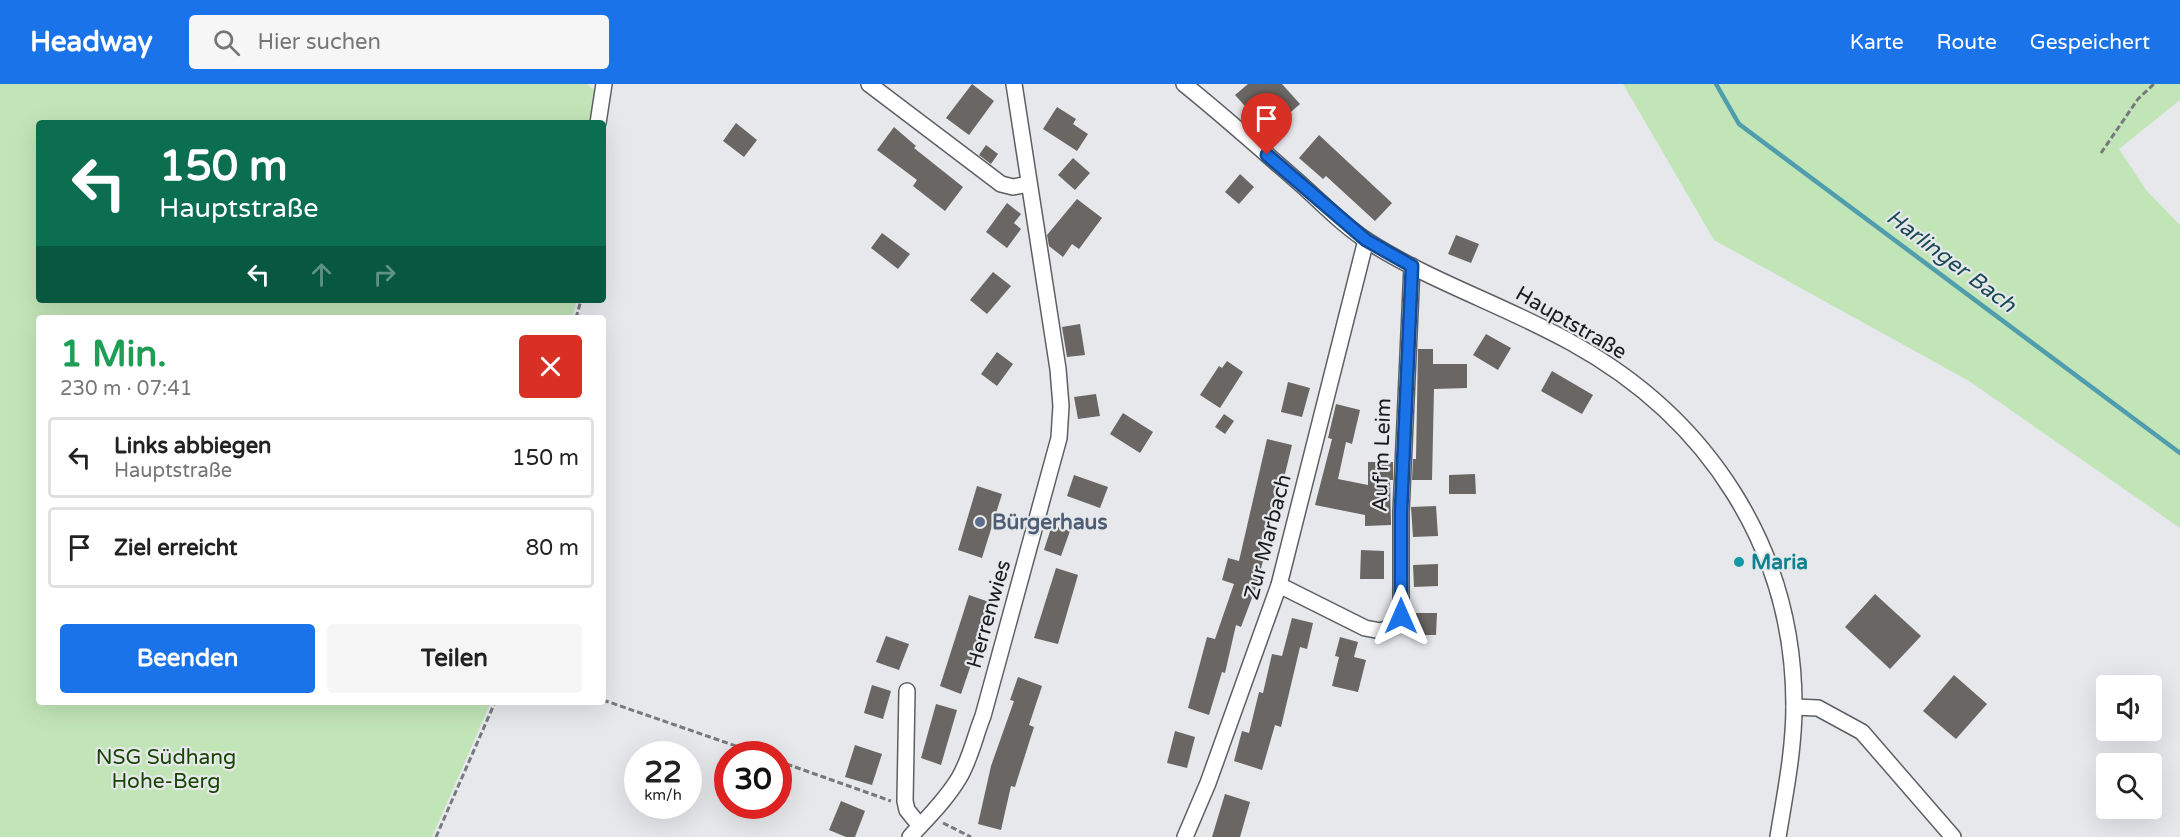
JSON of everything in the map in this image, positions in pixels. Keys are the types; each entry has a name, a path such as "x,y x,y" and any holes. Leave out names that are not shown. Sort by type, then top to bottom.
{"street":[{"path":"598,120 604,84"},
{"path":"868,84 1001,184 1013,187 1029,184"},
{"name":"Herrenwies","path":"920,826 960,776 983,716 1059,438 1061,406 1058,369 1014,84"},
{"name":"Hauptstraße","path":"1184,84 1366,240 1412,266 1498,306 1593,355 1638,387 1689,432 1730,486 1766,552 1776,580 1787,630 1794,707 1790,763 1778,837"},
{"name":"Zur Marbach","path":"1185,837 1208,783 1279,585 1366,240"},
{"name":"Auf'm Leim","path":"1279,585 1365,628 1381,631 1397,624 1401,616 1401,512 1412,266"},
{"path":"907,691 905,801 907,810 920,826"},
{"path":"1794,707 1818,708 1862,732 1953,837"}],"path":[{"path":"2101,153 2138,99 2154,84"},
{"path":"606,701 721,741"},
{"path":"436,837 494,705"},
{"path":"792,766 892,801 905,801"},
{"path":"920,826 971,837"}],"green space":[{"name":"NSG Südhang Hohe-Berg","path":"0,84 587,84 597,92 594,120 36,120 36,303 576,303 573,315 36,315 36,705 490,705 432,837 0,837"},
{"path":"1623,84 2180,84 2180,100 2119,149 2147,191 2180,225 2180,528 1969,381 1714,240"}],"building":[{"path":"972,84 994,101 969,135 946,118"},
{"path":"1248,84 1282,84 1300,104 1268,132 1235,95"},
{"path":"1057,107 1076,119 1073,124 1088,134 1077,151 1043,129"},
{"path":"736,123 757,140 744,157 723,141"},
{"path":"894,127 916,146 914,148 963,187 945,211 913,186 917,180 877,150"},
{"path":"1319,135 1392,203 1375,221 1326,176 1323,179 1299,158"},
{"path":"986,145 998,154 991,164 979,155"},
{"path":"1073,158 1090,173 1075,190 1058,175"},
{"path":"1240,174 1254,187 1239,204 1225,192"},
{"path":"1077,199 1102,218 1079,249 1072,244 1063,257 1049,246 1047,235"},
{"path":"1007,203 1021,214 1014,223 1021,229 1007,248 986,232"},
{"path":"882,233 910,254 898,269 871,248"},
{"path":"1456,235 1479,244 1471,263 1448,254"},
{"path":"993,272 1011,286 987,314 970,300"},
{"path":"1080,324 1085,355 1067,357 1062,327"},
{"path":"1486,334 1511,348 1498,370 1473,355"},
{"path":"1418,349 1433,349 1433,364 1467,364 1467,388 1434,389 1432,480 1412,480 1413,459 1416,459"},
{"path":"997,352 1013,364 997,386 981,374"},
{"path":"1227,361 1243,372 1220,408 1200,395 1219,366 1222,368"},
{"path":"1552,371 1593,395 1582,414 1541,391"},
{"path":"1288,382 1310,388 1302,417 1281,412"},
{"path":"1096,394 1100,416 1078,419 1074,397"},
{"path":"1336,404 1360,410 1352,444 1346,442 1338,479 1368,485 1368,462 1393,462 1393,480 1390,480 1391,525 1365,526 1365,515 1315,505 1332,439 1328,438"},
{"path":"1123,413 1153,432 1140,453 1110,434"},
{"path":"1224,414 1234,421 1225,434 1215,427"},
{"path":"1267,439 1292,445 1284,478 1280,477 1259,553 1265,554 1255,590 1241,627 1236,625 1225,673 1222,672 1209,715 1188,708 1207,637 1215,639 1234,584 1222,580 1228,558 1239,561"},
{"path":"1475,474 1476,494 1449,494 1449,475"},
{"path":"1074,475 1108,487 1100,508 1067,496"},
{"name":"Bürgerhaus","path":"977,486 1002,494 982,558 958,550"},
{"path":"1436,506 1438,536 1413,537 1411,507"},
{"path":"1052,525 1070,531 1061,556 1044,550"},
{"path":"1361,550 1384,551 1384,579 1360,579"},
{"path":"1438,564 1438,586 1414,587 1413,565"},
{"path":"1056,568 1078,575 1058,644 1034,638"},
{"path":"1875,594 1921,636 1890,669 1845,627"},
{"path":"969,595 992,603 961,694 940,686"},
{"path":"1416,613 1437,613 1436,635 1416,635"},
{"path":"1292,618 1313,623 1307,649 1300,647 1281,727 1275,725 1262,770 1234,761 1242,731 1249,733 1259,692 1263,693 1272,654 1282,656"},
{"path":"886,636 909,644 899,670 876,662"},
{"path":"1340,637 1358,642 1354,657 1366,660 1358,692 1332,686 1339,657 1335,656"},
{"path":"1954,675 1987,704 1956,739 1923,711"},
{"path":"1018,677 1042,686 1029,725 1034,727 1015,787 1011,786 1001,830 978,824 991,766 1014,701 1010,700"},
{"path":"872,685 891,691 883,719 864,713"},
{"path":"936,704 957,710 941,765 921,758"},
{"path":"1175,731 1195,737 1187,768 1167,763"},
{"path":"855,745 882,754 872,785 845,777"},
{"path":"1225,794 1250,802 1240,837 1212,837"},
{"path":"841,801 865,811 855,837 846,837 829,830"}],"waterway":[{"name":"Harlinger Bach","path":"1716,84 1739,124 2180,453"}],"place":[{"name":"Bürgerhaus","path":"980,522"},
{"name":"Maria","path":"1739,562"}],"route":[{"path":"1267,155 1366,240 1412,266 1401,512 1401,616"}]}
